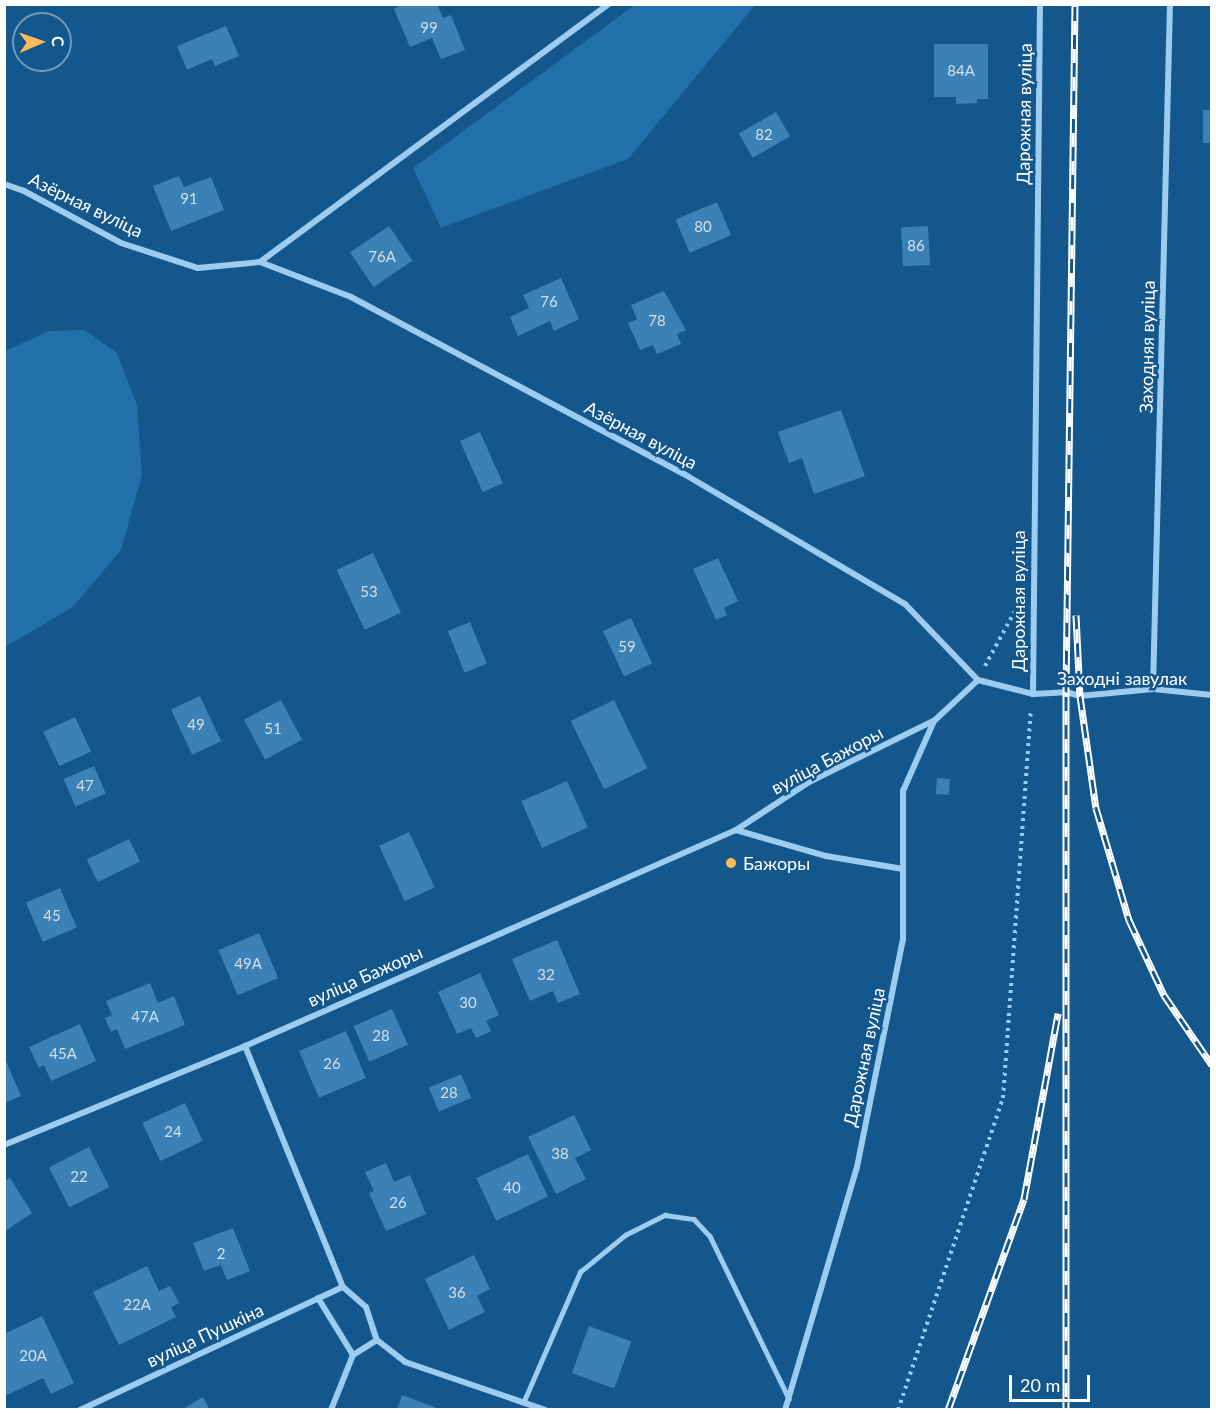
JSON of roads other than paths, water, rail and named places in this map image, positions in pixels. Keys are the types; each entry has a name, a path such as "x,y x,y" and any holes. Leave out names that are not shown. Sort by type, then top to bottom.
{"street":[{"path":"260,262 609,4"},
{"name":"Дарожная вуліца","path":"785,1410 857,1167 903,939 903,791 934,721 978,680 1033,694 1040,4"},
{"name":"Заходняя вуліца","path":"1153,689 1170,4"},
{"name":"Азёрная вуліца","path":"4,184 24,190 121,243 198,268 260,262 351,297 694,480 905,604 978,680"},
{"name":"Заходні завулак","path":"1033,694 1066,692 1080,696 1153,689 1212,695"},
{"name":"вуліца Бажоры","path":"4,1145 245,1046 736,830 809,782 934,721"},
{"path":"736,830 826,856 903,869"},
{"path":"245,1046 343,1287 366,1307 377,1340 405,1362 545,1410"},
{"name":"вуліца Пушкіна","path":"80,1410 343,1287"},
{"path":"318,1299 353,1355"},
{"path":"331,1410 353,1355 377,1340"}],"lane":[{"path":"524,1401 580,1272 625,1234 665,1215 694,1219 710,1236 789,1399"}],"railway":[{"path":"1066,1410 1066,692 1075,4"},
{"path":"1076,615 1080,696 1096,808 1129,920 1164,995 1212,1065"},
{"path":"948,1410 1024,1199 1058,1013"}],"place":[{"name":"Бажоры","path":"731,863"}]}
